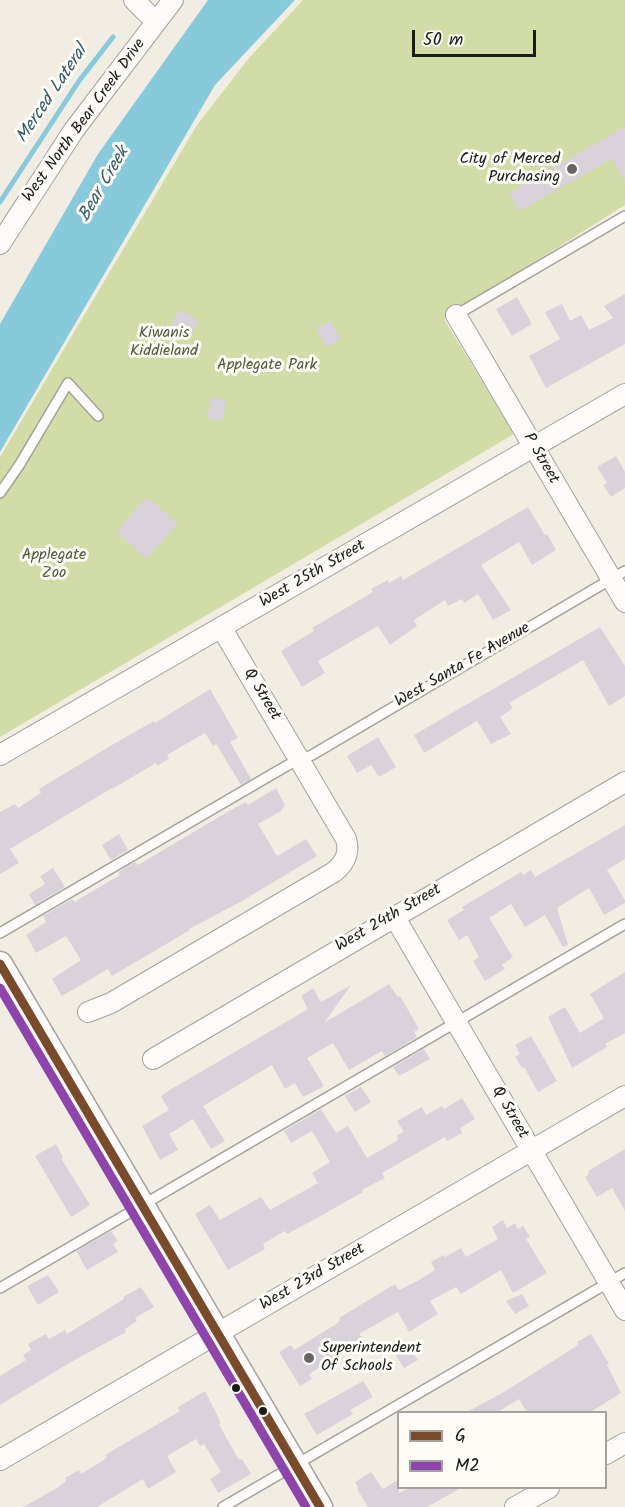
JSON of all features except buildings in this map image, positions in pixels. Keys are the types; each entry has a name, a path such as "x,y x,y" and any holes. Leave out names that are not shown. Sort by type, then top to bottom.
{"street":[{"path":"134,0 156,22"},
{"name":"West North Bear Creek Drive","path":"0,244 74,130 173,0"},
{"name":"P Street","path":"456,315 534,447 618,575 625,602"},
{"name":"West 25th Street","path":"0,755 625,394"},
{"name":"Q Street","path":"88,1012 111,1003 334,872 346,857 348,849 346,839 221,627"},
{"name":"West 24th Street","path":"153,1059 625,782"},
{"name":"Q Street","path":"394,916 531,1150 617,1278 625,1310"},
{"path":"0,964 320,1507"},
{"name":"West 23rd Street","path":"0,1460 625,1095"},
{"path":"607,1453 625,1443"},
{"path":"516,1507 547,1489"}],"lane":[{"path":"456,315 625,216"},
{"path":"0,493 68,383 98,416"},
{"name":"West Santa Fe Avenue","path":"0,933 618,575"},
{"path":"0,1288 625,924"},
{"path":"223,1507 617,1278"}],"green space":[{"name":"Applegate Park","path":"303,0 625,0 625,205 444,319 514,434 0,737 0,457 197,125 249,58"}],"water":[{"name":"Bear Creek","path":"208,0 295,0 215,85 0,452 0,324 98,154"}],"waterway":[{"name":"Merced Lateral","path":"0,202 79,81 113,37"}],"transit line":[{"name":"G","path":"0,964 320,1507"},
{"name":"M2","path":"0,988 306,1507"}],"place":[{"name":"City of Merced Purchasing","path":"572,169"},
{"name":"Superintendent Of Schools","path":"309,1358"}],"park label":[{"name":"Kiwanis Kiddieland","path":"164,343"},
{"name":"Applegate Zoo","path":"54,565"}]}
